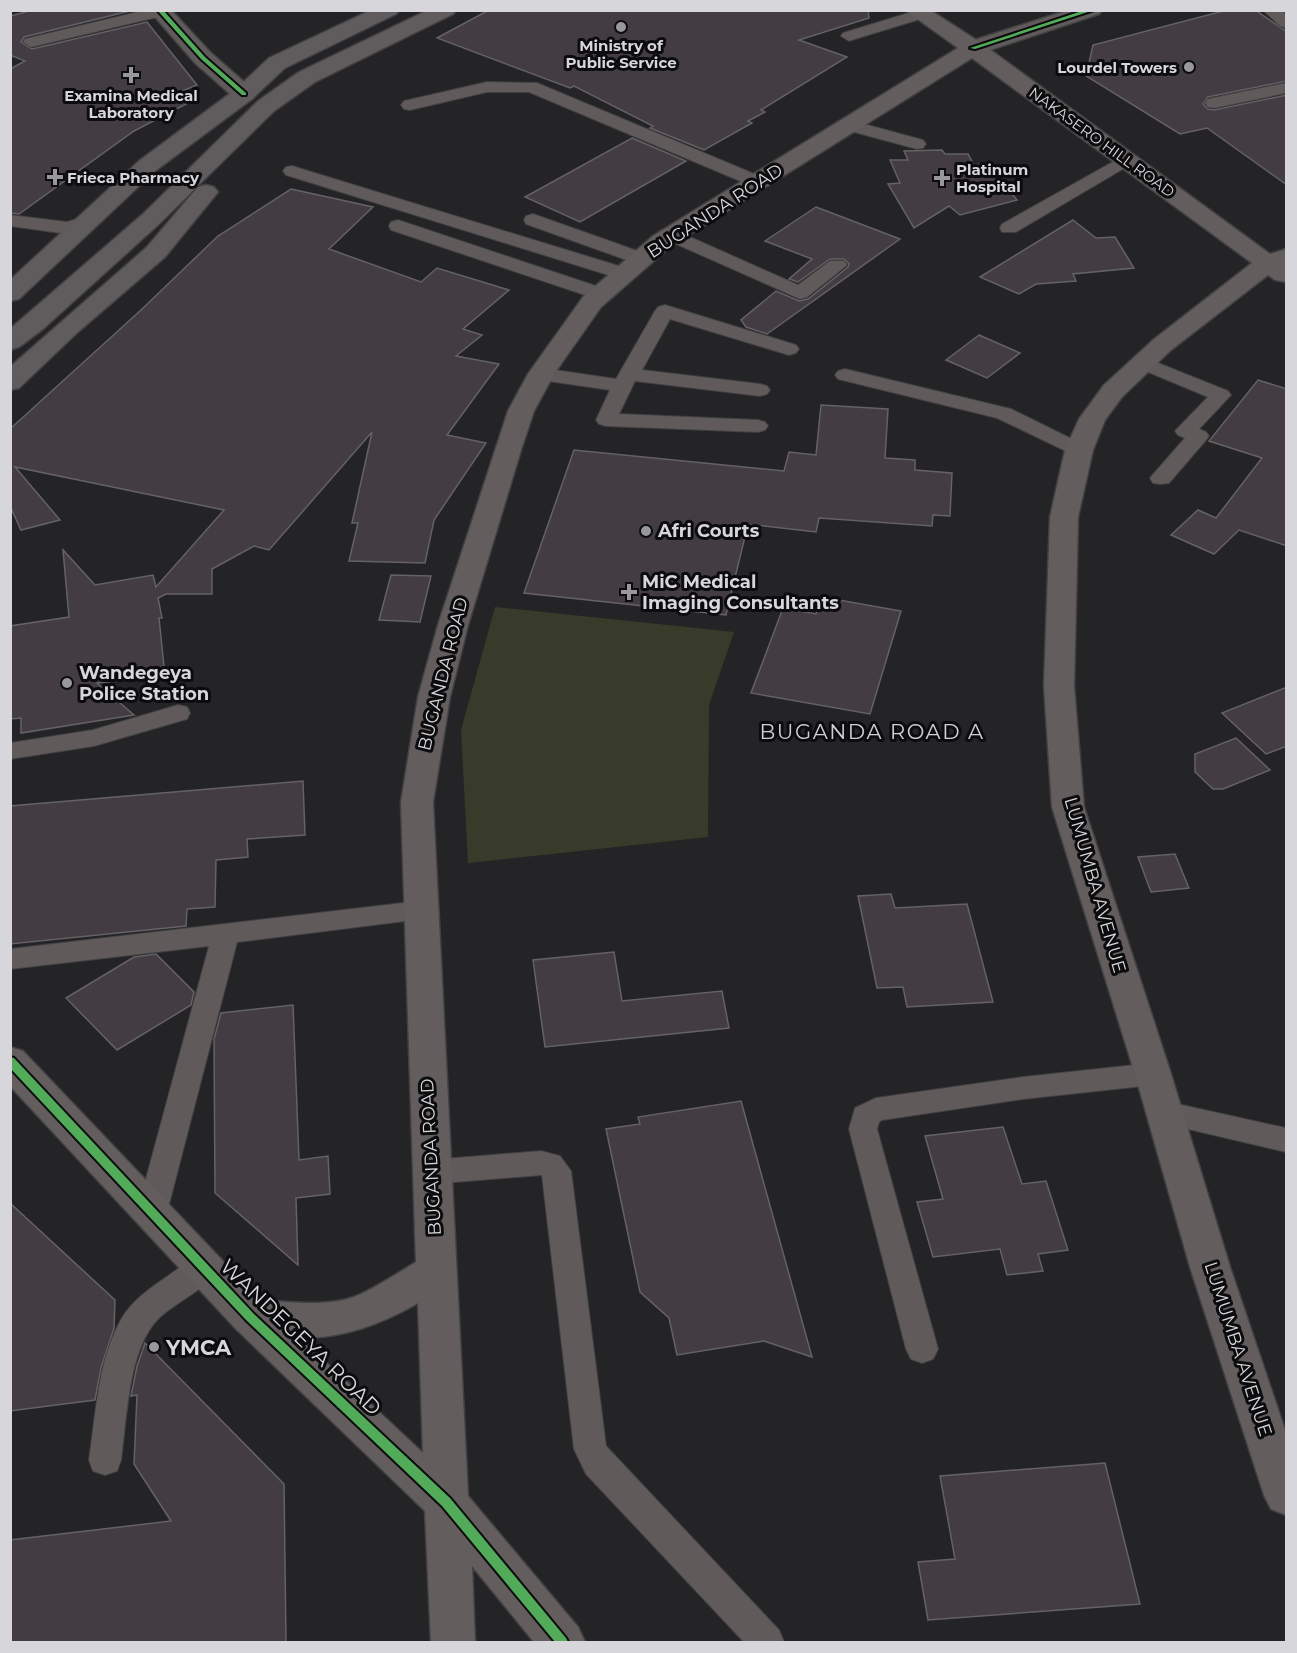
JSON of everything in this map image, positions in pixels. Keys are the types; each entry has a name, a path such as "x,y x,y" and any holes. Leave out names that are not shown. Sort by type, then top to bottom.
{"main road":[{"path":"10,294 147,166 244,94 277,63 389,10"},
{"path":"10,342 34,324 151,219 266,106 307,77 446,10"},
{"name":"NAKASERO HILL ROAD","path":"918,12 973,48 1126,159 1280,265"},
{"name":"BUGANDA ROAD","path":"453,1642 431,1172 417,802 434,697 453,625 507,450 521,411 541,374 592,302 623,275 672,235 973,48"},
{"path":"10,382 70,326 156,252 208,189 249,125"},
{"name":"LUMUMBA AVENUE","path":"1280,265 1162,345 1113,391 1092,419 1079,450 1064,517 1059,686 1068,807 1153,1074 1210,1267 1287,1495"},
{"name":"WANDEGEYA ROAD","path":"10,1061 250,1317 446,1502 562,1642"},
{"path":"250,1317 313,1320 344,1317 382,1303 436,1270"}],"street":[{"path":"973,48 1092,10"},
{"path":"159,11 203,58 244,94"}],"lane":[{"path":"1270,10 1287,23"},
{"path":"31,42 159,11"},
{"path":"849,36 918,12"},
{"path":"410,105 487,87 531,87 758,182"},
{"path":"1214,104 1287,88"},
{"path":"849,125 916,144"},
{"path":"1009,228 1126,159"},
{"path":"292,171 623,275"},
{"path":"10,220 68,228 89,220"},
{"path":"533,220 623,275"},
{"path":"398,226 623,275"},
{"path":"672,235 800,293 837,265"},
{"path":"758,426 606,420 625,380 665,311 789,349"},
{"path":"1143,363 1221,395 1185,430 1199,436 1161,478"},
{"path":"541,374 760,390"},
{"path":"845,375 1004,413 1079,450"},
{"path":"10,752 94,738 178,713"},
{"path":"10,959 420,911"},
{"path":"152,1212 226,933"},
{"path":"922,1349 863,1129 865,1116 876,1109 1023,1088 1153,1074"},
{"path":"1164,1113 1287,1140"},
{"path":"431,1172 541,1163 550,1164 556,1171 590,1449 598,1463 767,1642"},
{"path":"105,1460 124,1349 132,1328 146,1312 204,1267"}],"green space":[{"path":"495,607 734,632 709,705 708,837 468,863 461,730"}],"building":[{"path":"33,10 134,10 24,37 21,42 32,49 147,22 197,85 175,94 194,100 134,131 19,214 10,213 10,69 25,61 10,55 10,16"},
{"path":"489,10 868,10 869,18 799,40 847,57 761,110 765,112 748,121 752,123 704,150 650,128 653,126 574,86 570,88 437,38"},
{"path":"1227,10 1255,10 1287,32 1287,81 1208,97 1203,104 1208,109 1214,110 1287,95 1287,185 1207,128 1180,134 1086,76 1093,45"},
{"path":"632,138 686,161 580,222 525,197"},
{"path":"942,150 945,154 968,154 974,165 987,163 1017,200 960,215 949,206 914,228 888,184 900,183 890,160 908,160 904,151"},
{"path":"291,189 373,207 329,249 421,282 437,268 509,290 463,329 482,335 456,356 499,364 447,435 486,443 434,520 425,563 349,561 358,523 352,523 372,432 269,550 254,546 212,569 212,594 166,594 158,598 162,618 159,618 165,676 97,683 134,715 21,733 21,718 10,719 10,626 69,617 63,550 95,585 153,575 156,587 224,510 15,467 60,520 21,530 10,506 10,429 141,310 218,236"},
{"path":"816,207 900,239 767,334 746,327 741,320 776,291 799,301 808,299 848,267 849,264 844,259 830,259 798,282 789,279 812,259 765,241"},
{"path":"1073,220 1096,238 1115,237 1134,268 1073,274 1076,281 1036,284 1019,294 980,277"},
{"path":"979,335 1020,353 987,378 946,360"},
{"path":"1258,380 1287,389 1287,546 1239,530 1214,554 1171,535 1198,510 1216,518 1262,458 1209,441"},
{"name":"Afri Courts","path":"821,405 888,409 885,458 915,460 915,470 952,473 950,516 933,515 932,526 819,518 816,532 748,524 726,615 524,593 574,450 784,471 789,452 816,455"},
{"path":"391,575 431,576 420,622 379,620"},
{"path":"822,597 901,611 870,714 751,693 783,608 816,614"},
{"path":"1287,687 1287,746 1266,754 1222,713"},
{"path":"1236,738 1270,770 1223,789 1213,789 1195,772 1195,754"},
{"path":"303,781 305,835 247,839 248,857 216,860 215,907 187,909 186,926 10,944 10,806"},
{"path":"1175,854 1189,888 1151,892 1138,857"},
{"path":"891,894 895,908 967,904 993,1002 907,1007 903,987 877,988 858,896"},
{"path":"614,952 622,1001 722,991 729,1028 545,1047 533,960"},
{"path":"156,954 194,992 191,1005 117,1050 66,998 134,957"},
{"path":"293,1005 299,1160 328,1156 330,1194 296,1198 298,1265 215,1193 214,1039 221,1013"},
{"path":"741,1101 812,1357 764,1341 677,1355 669,1318 640,1292 606,1129 640,1124 638,1117"},
{"path":"1003,1127 1022,1184 1046,1181 1068,1250 1038,1254 1043,1271 1007,1275 1000,1249 933,1257 917,1202 943,1199 925,1136"},
{"path":"10,1203 115,1300 114,1328 101,1368 95,1400 10,1411"},
{"path":"145,1343 284,1484 286,1642 10,1642 10,1540 171,1521 134,1464 137,1395 131,1396 137,1366"},
{"path":"1105,1463 1140,1604 928,1620 918,1562 955,1559 940,1476"}],"cycle path":[{"path":"159,10 203,58 244,94"},
{"path":"973,48 1092,10"},
{"path":"10,1061 250,1317 446,1502 562,1642"}],"place":[{"name":"Ministry of Public Service","path":"621,27"},
{"name":"Lourdel Towers","path":"1189,67"},
{"name":"Examina Medical Laboratory","path":"131,75"},
{"name":"Frieca Pharmacy","path":"55,177"},
{"name":"Platinum Hospital","path":"942,178"},
{"name":"Afri Courts","path":"646,531"},
{"name":"MiC Medical Imaging Consultants","path":"629,592"},
{"name":"Wandegeya Police Station","path":"67,683"},
{"name":"YMCA","path":"154,1347"}],"district":[{"name":"BUGANDA ROAD A","path":"872,731"}]}
